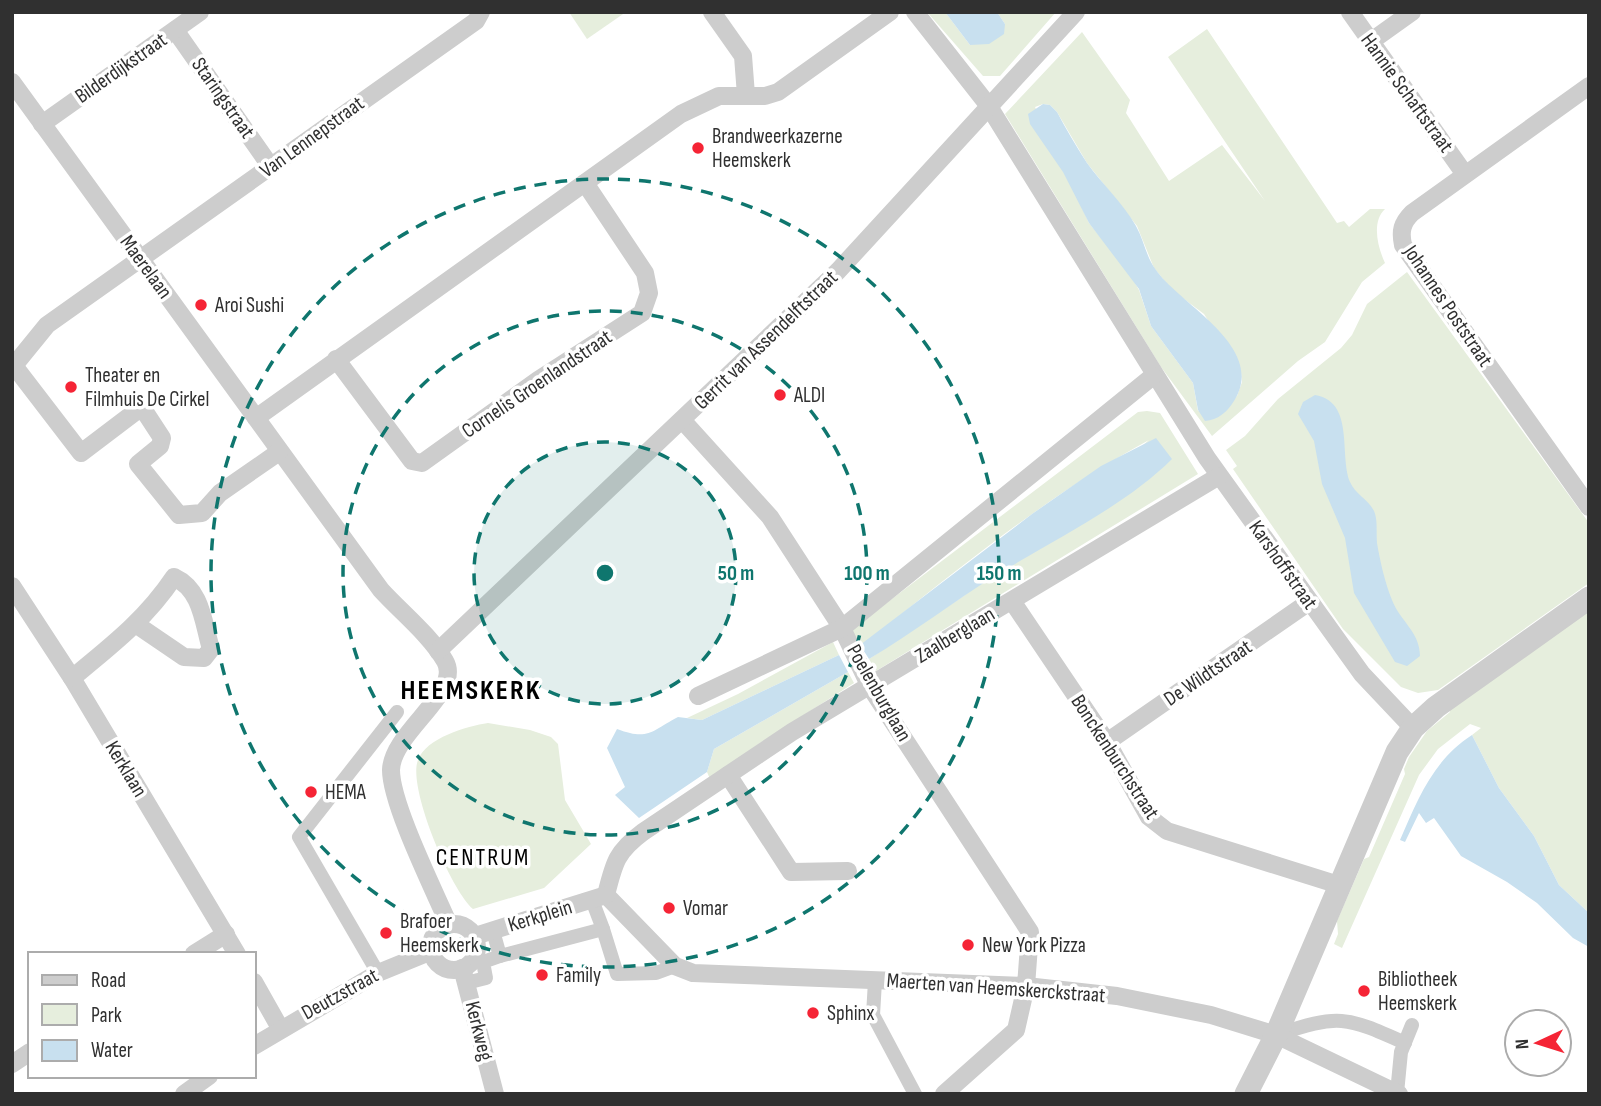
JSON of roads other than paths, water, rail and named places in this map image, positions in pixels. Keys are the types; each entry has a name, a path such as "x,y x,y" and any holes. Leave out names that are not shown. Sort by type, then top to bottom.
{"street":[{"name":"Bilderdijkstraat","path":"42,124 200,12"},
{"name":"Van Lennepstraat","path":"13,367 47,325 476,21 481,12"},
{"path":"712,12 743,56 746,95"},
{"path":"256,418 703,102 719,96 765,96 778,92 890,12"},
{"name":"Karshoffstraat","path":"915,12 988,105 1153,376 1219,476 1362,674 1413,728"},
{"name":"Gerrit van Assendelftstraat","path":"438,650 683,421 838,271 1076,12"},
{"name":"Hannie Schaftstraat","path":"1350,12 1464,173"},
{"path":"1370,42 1412,12"},
{"name":"Staringstraat","path":"175,30 271,167"},
{"name":"Maerelaan","path":"12,82 381,590 438,650"},
{"name":"Johannes Poststraat","path":"1589,86 1464,173 1403,222 1403,244 1589,507"},
{"name":"Cornelis Groenlandstraat","path":"336,359 412,461 422,463 538,380 642,313 649,293 645,273 585,183"},
{"path":"13,367 81,453 129,414 139,409 145,412 162,438 160,446 138,464 179,515 202,513 220,493 279,452"},
{"path":"698,695 842,628 1153,376"},
{"name":"Poelenburglaan","path":"683,421 770,517 842,628 869,685 1030,932 1026,986 1016,1030 944,1094"},
{"name":"Zaalberglaan","path":"599,897 624,846 728,775 869,685 1219,476"},
{"path":"72,678 137,625 174,577 187,583 196,594 211,649 204,658 184,657 137,625"},
{"name":"Kerklaan","path":"12,586 72,678 236,952"},
{"path":"1246,1094 1276,1035 1397,752 1413,728 1436,707 1589,598"},
{"name":"Bonckenburchstraat","path":"1012,601 1107,742 1149,817 1167,831 1339,885"},
{"name":"De Wildtstraat","path":"1107,742 1309,602"},
{"path":"438,650 449,670 448,680 443,691 397,745 391,772 411,835 449,925"},
{"path":"378,973 299,837 397,712"},
{"path":"728,775 791,872 848,871"},
{"path":"599,897 675,966 656,973 617,974 603,929 599,897"},
{"name":"Kerkplein","path":"475,936 599,897"},
{"path":"464,976 476,954 475,936 464,927 449,925 435,935 432,951 441,966 464,976 486,978 483,962 603,929"},
{"path":"493,931 500,956"},
{"path":"197,952 226,934"},
{"name":"Deutzstraat","path":"256,1045 280,1028 378,973 432,951"},
{"name":"Maerten van Heemskerckstraat","path":"675,966 693,973 1026,986 1144,1001 1211,1014 1276,1035 1398,1093"},
{"name":"Kerkweg","path":"464,976 495,1094"},
{"path":"875,981 873,1015 915,1094"},
{"path":"256,986 280,1028"},
{"path":"1276,1035 1319,1021 1340,1020 1358,1022 1405,1043"},
{"path":"1398,1093 1398,1072 1412,1025"},
{"path":"12,1065 28,1053"},
{"path":"184,1094 206,1078"}],"water":[{"path":"945,12 997,12 1005,24 1004,34 989,44 970,45"},
{"path":"1043,104 1050,105 1057,112 1087,163 1131,218 1156,270 1217,328 1231,345 1240,363 1241,381 1234,401 1218,417 1205,421 1198,410 1193,383 1151,326 1139,289 1089,223 1063,172 1030,124 1028,114"},
{"path":"1315,395 1328,400 1341,418 1350,482 1375,515 1377,543 1387,586 1419,648 1420,656 1407,666 1395,662 1354,593 1345,538 1322,484 1314,441 1298,414 1303,402"},
{"path":"1156,438 1172,459 1154,476 1111,507 982,584 869,659 860,645 1032,514 1101,466"},
{"path":"839,655 848,672 714,749 707,772 639,818 615,795 625,787 607,748 617,729 643,734 678,717 702,720"},
{"path":"1472,735 1499,788 1534,836 1559,885 1589,913 1589,947 1573,938 1537,903 1461,856 1434,818 1426,823 1419,813 1405,842 1400,840 1420,795 1437,768 1458,745"}],"place":[{"name":"Brandweerkazerne Heemskerk","path":"698,148"},
{"name":"Aroi Sushi","path":"201,305"},
{"name":"Theater en Filmhuis De Cirkel","path":"71,387"},
{"name":"ALDI","path":"780,395"},
{"name":"HEMA","path":"311,792"},
{"name":"Vomar","path":"669,908"},
{"name":"Brafoer Heemskerk","path":"386,933"},
{"name":"New York Pizza","path":"968,945"},
{"name":"Family","path":"542,975"},
{"name":"Bibliotheek Heemskerk","path":"1364,991"},
{"name":"Sphinx","path":"813,1013"}],"district":[{"name":"HEEMSKERK","path":"471,690"},
{"name":"CENTRUM","path":"483,857"}]}
